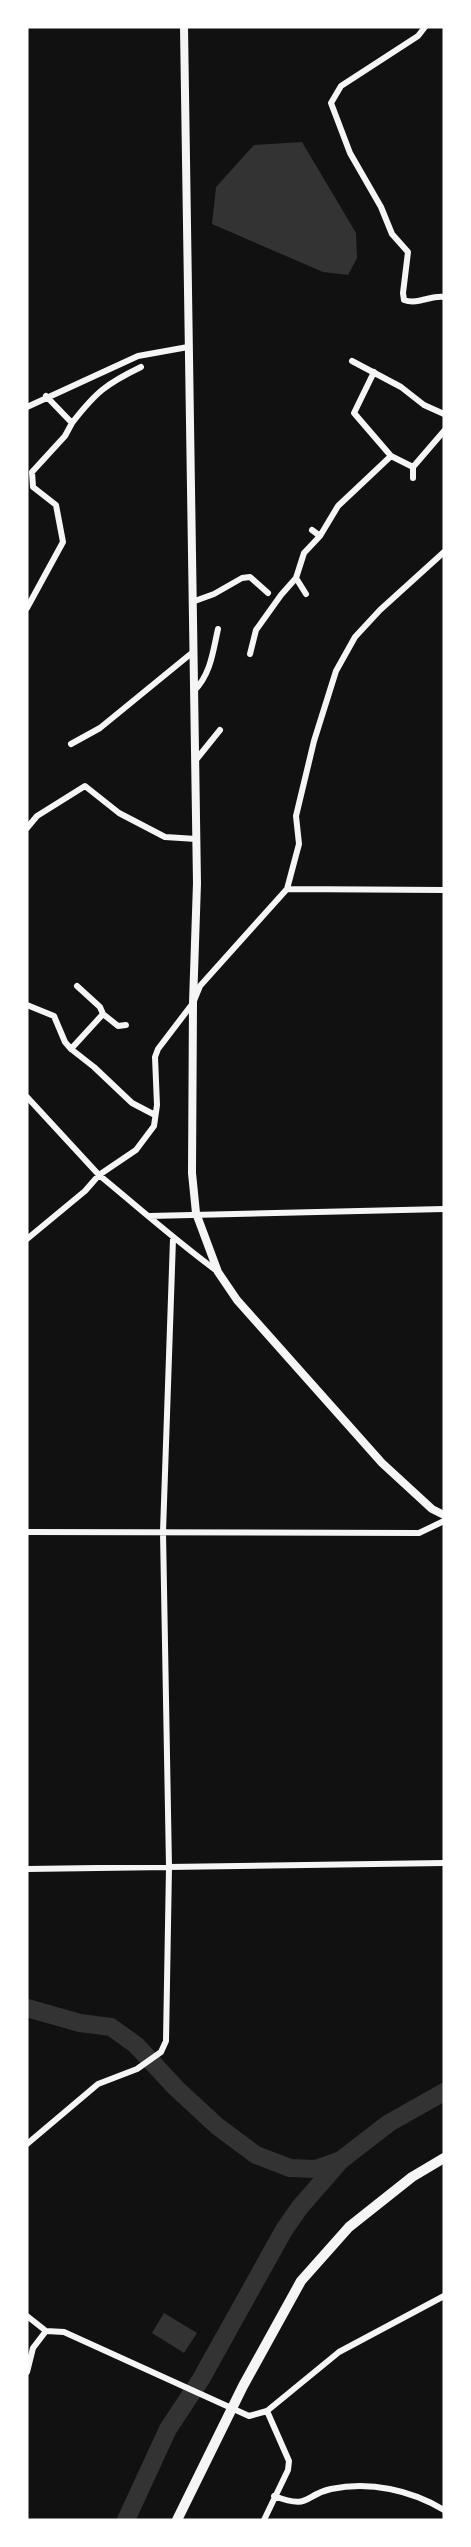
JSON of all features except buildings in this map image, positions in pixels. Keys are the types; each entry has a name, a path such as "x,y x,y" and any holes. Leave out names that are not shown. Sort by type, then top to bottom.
{"main road":[{"path":"177,2520 229,2405 301,2281 349,2227 412,2177 444,2158"}],"street":[{"path":"184,27 197,883 193,1003 192,1173 196,1213 218,1272 237,1300 375,1456 432,1509 444,1515"},
{"path":"425,27 418,36 341,86 331,103 350,153 381,207 392,234 408,252 403,293 405,300 411,302 434,296 444,297"},
{"path":"27,406 138,356 188,347"},
{"path":"352,361 401,387 424,405 444,414"},
{"path":"27,608 63,542 56,505 33,487 32,472 65,436 92,396 113,381 141,367"},
{"path":"374,372 354,414 391,456 413,467"},
{"path":"46,396 72,423"},
{"path":"413,478 413,467 444,431"},
{"path":"250,654 256,630 280,595 296,578 304,553 320,536 338,507 391,456"},
{"path":"312,530 320,536"},
{"path":"27,1239 85,1191 99,1175 136,1150 154,1126 155,1057 158,1049 193,1003 200,986 287,889 299,844 296,816 314,741 336,671 355,637 380,610 444,552"},
{"path":"192,602 214,594 242,578 250,577 268,593"},
{"path":"296,578 306,594"},
{"path":"194,691 208,672 218,628"},
{"path":"71,744 100,728 193,652"},
{"path":"195,761 220,730"},
{"path":"27,828 37,816 85,786 119,813 165,837 196,838"},
{"path":"287,889 444,890"},
{"path":"77,986 100,1007 103,1014 118,1026 126,1024"},
{"path":"27,1005 54,1016 65,1042 71,1049 132,1103 155,1115"},
{"path":"71,1049 103,1014"},
{"path":"27,1097 99,1175 173,1239 218,1272"},
{"path":"149,1216 196,1213 444,1209"},
{"path":"27,2144 98,2084 137,2069 161,2052 166,2041 169,1867 163,1532 173,1239"},
{"path":"27,1532 419,1533 444,1521"},
{"path":"27,1869 444,1863"},
{"path":"27,2316 46,2331 64,2332 179,2382 249,2416 267,2411 339,2352 444,2296"},
{"path":"27,2372 33,2348 46,2331"},
{"path":"264,2520 288,2470 289,2461 267,2411"},
{"path":"274,2496 288,2501 304,2502 329,2489 359,2486 409,2492 444,2510"}],"shaded area":[{"path":"302,142 356,233 357,258 348,275 323,272 212,224 216,187 254,145"},
{"path":"164,2313 197,2333 184,2353 152,2333"}],"waterway":[{"path":"27,2008 80,2023 111,2027 136,2045 176,2088 217,2126 256,2155 290,2168 316,2169 341,2160"},
{"path":"126,2520 168,2429 201,2379 284,2230 300,2207 341,2160 389,2123 444,2092"}]}
